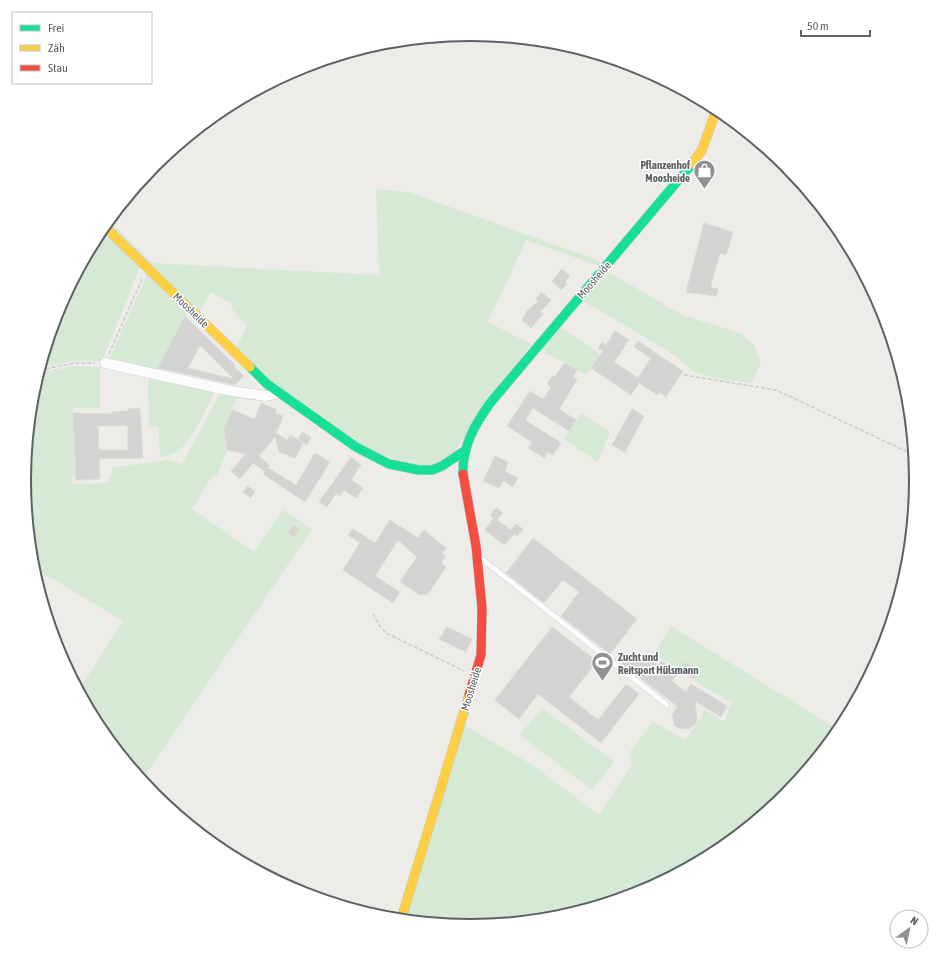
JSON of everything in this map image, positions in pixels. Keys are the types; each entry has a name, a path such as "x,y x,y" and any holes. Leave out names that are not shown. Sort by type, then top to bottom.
{"street":[{"name":"Moosheide","path":"403,915 481,655 483,623 478,556 463,472 466,450 482,417 503,387 685,174 702,150 715,115"},
{"name":"Moosheide","path":"109,231 258,376 279,393 356,447 389,464 412,470 432,470 447,464 466,450"},
{"path":"105,363 231,391 266,396 279,393"}],"lane":[{"path":"478,556 667,705"}],"path":[{"path":"46,369 74,363 105,363 147,268"},
{"path":"684,375 776,390 909,453"},
{"path":"373,614 381,628 388,634 475,676"}],"green space":[{"path":"376,189 408,192 603,262 599,266 526,240 488,322 531,344 454,452 442,461 425,466 406,464 361,445 267,378 236,349 247,325 231,308 232,304 211,292 199,312 111,227 113,225 151,263 379,275"},
{"path":"106,235 140,267 102,361 73,361 46,366 64,312 76,286"},
{"path":"606,272 682,315 742,334 754,345 761,362 752,383 719,379 696,373 667,350 581,300"},
{"path":"147,274 186,313 157,372 109,360"},
{"path":"559,326 600,354 586,375 539,349"},
{"path":"73,366 100,367 100,408 73,408 75,477 71,475 72,484 108,483 113,467 169,460 182,464 221,392 238,394 224,429 227,449 217,476 213,475 192,509 254,552 283,510 312,529 145,775 105,725 82,685 123,621 40,571 39,566 32,509 31,480 35,423 39,395 45,372"},
{"path":"148,375 215,391 194,432 187,442 179,450 170,455 160,457 159,427 149,427"},
{"path":"581,413 610,432 598,462 564,439"},
{"path":"671,626 834,727 801,770 760,811 738,829 715,846 690,861 639,887 584,905 556,912 528,916 470,920 442,919 405,915 464,725 531,764 599,815 632,764 629,753 653,722 686,740 705,710 725,722 729,707 732,703 685,675 654,653"},
{"path":"542,708 614,762 592,790 520,735"}],"building":[{"path":"704,223 733,232 726,255 720,253 711,284 712,288 718,289 716,296 686,292"},
{"path":"562,269 570,276 565,282 567,284 561,290 552,281"},
{"path":"541,292 551,300 540,312 543,314 531,328 522,320 527,311 538,301 536,299"},
{"path":"185,316 235,365 234,367 244,376 235,385 158,368","holes":["200,345 234,379 188,368"]},
{"path":"615,331 629,340 614,362 638,378 651,358 634,347 638,341 683,371 666,397 659,392 657,395 639,383 631,395 591,368 603,351 598,348 602,342 606,345"},
{"path":"564,363 577,370 573,377 577,380 559,409 576,420 569,431 533,408 525,420 561,443 553,455 548,452 544,458 528,448 532,442 507,426 530,391 543,399 551,387 547,384 553,375 555,377"},
{"path":"261,403 276,409 275,413 283,416 276,433 287,440 290,435 303,443 295,458 279,452 275,437 259,456 270,466 268,468 296,485 315,453 330,462 305,502 263,474 265,472 253,463 240,479 231,471 246,454 227,450 224,429 232,410 255,419"},
{"path":"140,408 143,458 99,459 100,479 76,480 73,413 112,414 112,412 128,411 128,409","holes":["128,425 128,450 99,450 98,426"]},
{"path":"632,409 644,416 625,452 612,445"},
{"path":"302,432 311,437 307,445 298,439"},
{"path":"495,456 508,462 505,471 518,478 513,487 503,481 499,488 483,481"},
{"path":"351,457 361,465 351,480 363,488 356,498 344,490 340,496 336,493 327,507 319,502"},
{"path":"247,486 255,491 251,498 243,492"},
{"path":"496,508 503,513 497,520 511,530 516,524 523,529 517,536 514,534 504,545 485,530 493,518 490,515"},
{"path":"390,520 418,538 424,530 446,548 442,553 446,556 441,562 446,567 428,594 420,595 400,582 417,557 398,540 375,576 400,592 393,603 343,570 360,543 348,535 353,529 375,543"},
{"path":"293,525 299,529 294,537 288,533"},
{"path":"533,538 637,619 610,654 561,616 579,592 563,580 544,603 506,573"},
{"path":"447,627 472,639 466,652 439,639"},
{"path":"552,627 597,661 569,697 598,720 626,684 639,694 601,743 538,694 519,719 495,700"},
{"path":"628,654 639,663 645,655 658,665 662,661 678,673 672,681 686,692 691,684 727,706 721,717 695,701 697,718 696,723 689,729 675,726 672,716 677,706 621,663"},
{"path":"685,662 699,672 694,679 681,669"}],"traffic: fast":[{"path":"463,474 463,464 467,445 475,427 491,402 692,164"},
{"path":"250,367 267,384 356,447 389,464 419,470 432,470 442,466 466,450"}],"traffic: slow":[{"path":"692,164 702,150 715,115"},
{"path":"109,231 250,367"},
{"path":"403,915 469,695"}],"traffic: jam":[{"path":"463,474 476,546 482,608 481,655 469,695"}],"place":[{"name":"Pflanzenhof Moosheide","path":"705,190"},
{"name":"Zucht und Reitsport Hülsmann","path":"602,682"}]}
